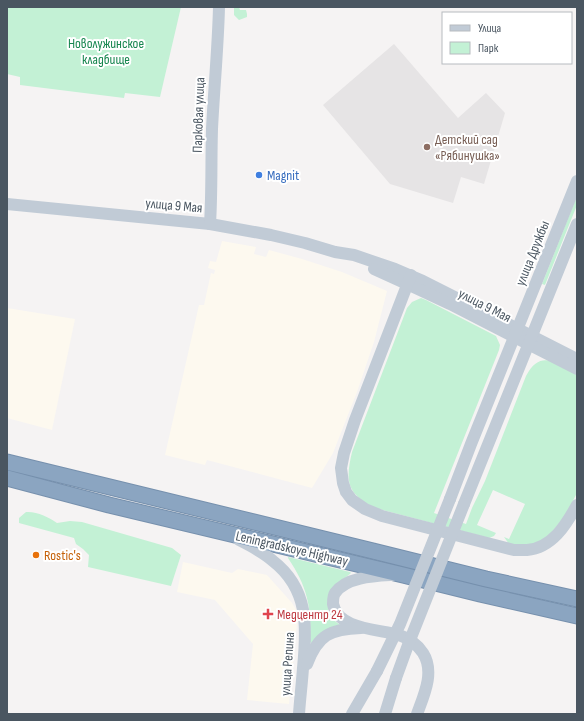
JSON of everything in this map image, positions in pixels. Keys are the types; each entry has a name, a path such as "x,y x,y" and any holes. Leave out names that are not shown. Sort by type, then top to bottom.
{"highway":[{"name":"Leningradskoye Highway","path":"7,462 577,600"},
{"name":"Leningradskoye Highway","path":"7,478 110,505 577,616"}],"street":[{"name":"Парковая улица","path":"210,224 212,131 219,7"},
{"name":"улица Дружбы","path":"352,714 377,671 400,624 577,180"},
{"name":"улица 9 Мая","path":"7,204 210,224 306,243 335,252 354,255 366,259 530,340 577,359"},
{"path":"385,714 408,645 577,224"},
{"path":"409,280 355,420 344,453 341,468 346,492 364,509 382,516 514,550 538,548 548,543 562,529 577,505"},
{"name":"улица 9 Мая","path":"530,340 577,369"},
{"name":"улица Репина","path":"226,532 274,561 287,574 296,588 304,614 306,643 299,714"},
{"path":"403,575 372,576 355,580 337,590 333,600 336,612 346,621 364,628 398,635 407,639 424,653 428,668 428,681 417,714"},
{"path":"302,675 314,647 325,636 340,630 364,628"}],"shaded area":[{"name":"Детский сад «Рябинушка»","path":"394,44 458,118 486,93 505,113 484,184 461,177 453,203 390,184 323,105"},
{"path":"222,241 256,247 254,254 266,257 269,250 302,259 342,272 387,291 374,342 357,392 333,453 312,488 207,460 205,465 165,455 199,305 204,305 211,273 214,274 215,270 208,268 210,261 216,262"},
{"path":"7,308 75,319 52,430 7,418"},
{"path":"183,562 232,573 238,569 267,575 292,603 298,613 289,704 247,700 253,644 215,600 177,592"}],"green space":[{"name":"Новолужинское кладбище","path":"7,7 181,7 160,97 125,93 124,98 20,85 20,77 7,74"},
{"path":"234,7 239,7 240,10 246,10 247,17 239,20 234,15"},
{"path":"577,196 577,205 545,285 542,284"},
{"path":"421,298 496,336 500,345 434,513 466,524 485,481 526,376 537,362 543,360 550,361 577,375 577,493 565,516 547,538 530,545 509,544 504,537 509,539 525,504 493,490 477,525 496,533 494,536 489,538 375,508 359,498 350,486 349,471 352,452 407,308 412,302"},
{"path":"26,512 34,512 57,523 70,521 82,522 172,548 181,555 171,586 88,567 89,555 76,544 74,538 19,523 19,518"},
{"path":"288,557 351,573 336,585 329,607 329,614 331,617 342,626 312,643 310,642 310,618 307,597 300,578"}],"place":[{"name":"Детский сад «Рябинушка»","path":"427,147"},
{"name":"Magnit","path":"259,175"},
{"name":"Rostic's","path":"36,555"},
{"name":"Медцентр 24","path":"268,614"}]}
